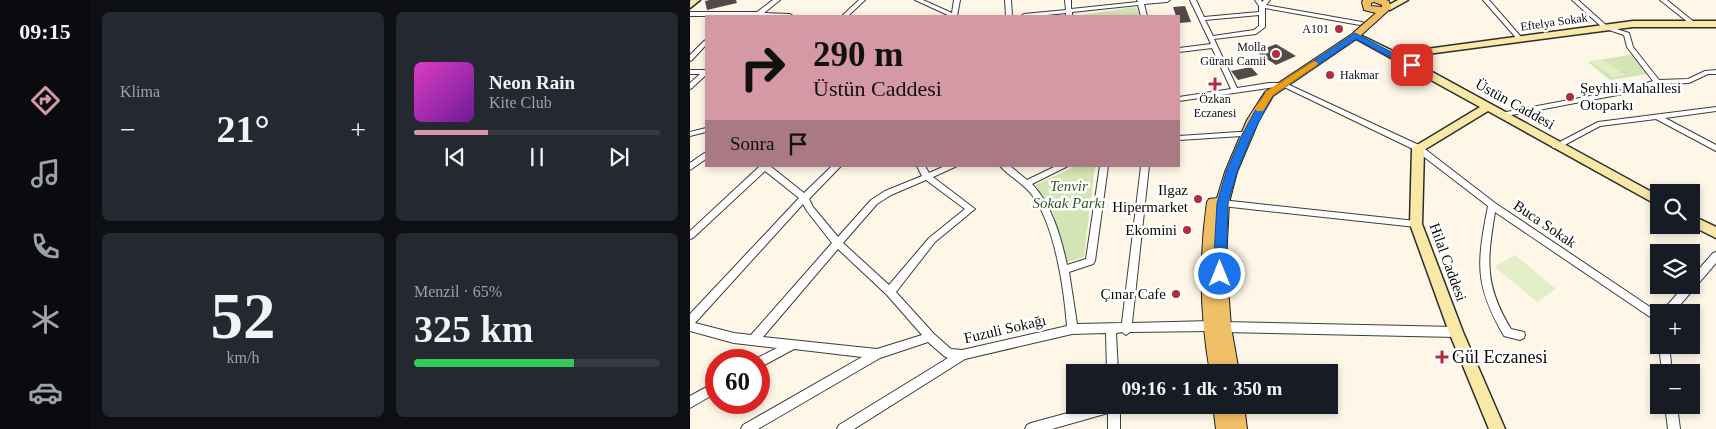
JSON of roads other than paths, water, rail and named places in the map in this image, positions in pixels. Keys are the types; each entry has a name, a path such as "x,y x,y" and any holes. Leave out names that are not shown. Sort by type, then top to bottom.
{"main road":[{"path":"1218,364 1217,327 1209,264 1218,203 1239,134 1255,100 1350,34 1374,3"},
{"path":"1218,203 1253,120 1276,85 1355,36 1374,3"},
{"path":"1217,327 1228,364"},
{"path":"1225,429 1226,414"},
{"path":"1230,414 1238,429"}],"street":[{"path":"690,6 696,0"},
{"path":"758,14 778,0"},
{"path":"846,15 862,0"},
{"path":"918,0 952,15"},
{"path":"954,15 958,0"},
{"path":"1008,0 1009,15"},
{"path":"1068,0 1069,14"},
{"path":"1046,15 1069,14 1140,2 1167,0"},
{"path":"1193,0 1235,90"},
{"path":"1260,3 1267,0"},
{"path":"1374,3 1395,0"},
{"path":"1374,3 1404,0"},
{"path":"1486,0 1520,39"},
{"path":"1575,0 1605,28 1627,34 1630,47 1657,82"},
{"path":"1663,0 1691,22"},
{"path":"1140,2 1144,15"},
{"path":"1210,38 1256,32 1262,27 1260,3"},
{"path":"1260,3 1360,23"},
{"path":"1201,19 1262,13"},
{"path":"690,14 774,15"},
{"name":"Eftelya Sokak","path":"1396,56 1605,28 1691,22 1716,24"},
{"name":"Üstün Caddesi","path":"1355,36 1396,56 1650,197"},
{"path":"690,59 705,43"},
{"path":"1180,50 1214,46"},
{"path":"690,72 705,72"},
{"path":"1501,115 1628,91 1657,82 1689,81 1707,72 1716,72"},
{"path":"690,88 705,73"},
{"path":"1180,99 1276,85"},
{"name":"Buca Sokak","path":"1276,85 1418,148 1492,205 1650,313"},
{"path":"1418,148 1488,108"},
{"path":"1556,146 1598,124 1716,109"},
{"path":"1658,117 1716,148"},
{"path":"690,134 705,130"},
{"path":"1180,138 1239,134"},
{"name":"Hilal Caddesi","path":"1418,148 1416,224 1456,332 1497,429"},
{"path":"690,167 705,156"},
{"path":"690,236 764,167"},
{"name":"Fuzuli Sokağı","path":"766,167 804,198 810,210 839,246 890,292 930,337 948,353 962,355 1072,329 1111,328 1126,330 1217,327"},
{"path":"690,321 804,198 836,167"},
{"path":"890,292 932,240 971,209 926,176 922,167"},
{"path":"753,340 839,246 874,202 888,193 950,167"},
{"path":"1005,167 1027,183 1038,196 1048,215 1064,270 1072,329"},
{"path":"1027,183 1062,167"},
{"path":"1064,270 1090,261 1104,167"},
{"path":"1126,330 1144,167"},
{"path":"1218,203 1416,224"},
{"path":"1492,205 1483,262 1484,280 1491,301 1502,323 1508,332 1520,336"},
{"path":"1700,225 1716,233"},
{"path":"1700,275 1716,256"},
{"path":"1675,304 1684,294"},
{"path":"690,326 734,338 877,354"},
{"path":"1217,327 1456,332"},
{"path":"1111,328 1113,364"},
{"path":"747,429 877,354 930,337"},
{"path":"770,358 792,345"},
{"path":"843,429 962,355"},
{"path":"690,402 705,393"},
{"path":"1032,429 1085,414"},
{"path":"1114,414 1114,429"},
{"path":"1672,414 1674,429"}],"place":[{"name":"A101","path":"1339,29"},
{"name":"Molla Gürani Camii","path":"1276,54"},
{"name":"Hakmar","path":"1330,75"},
{"name":"Özkan Eczanesi","path":"1215,84"},
{"name":"Şeyhli Mahallesi Otoparkı","path":"1570,97"},
{"name":"Ilgaz Hipermarket","path":"1198,199"},
{"name":"Ekomini","path":"1187,230"},
{"name":"Çınar Cafe","path":"1176,294"},
{"name":"Gül Eczanesi","path":"1442,357"}],"park label":[{"name":"Tenvir Sokak Parkı","path":"1069,194"}]}
